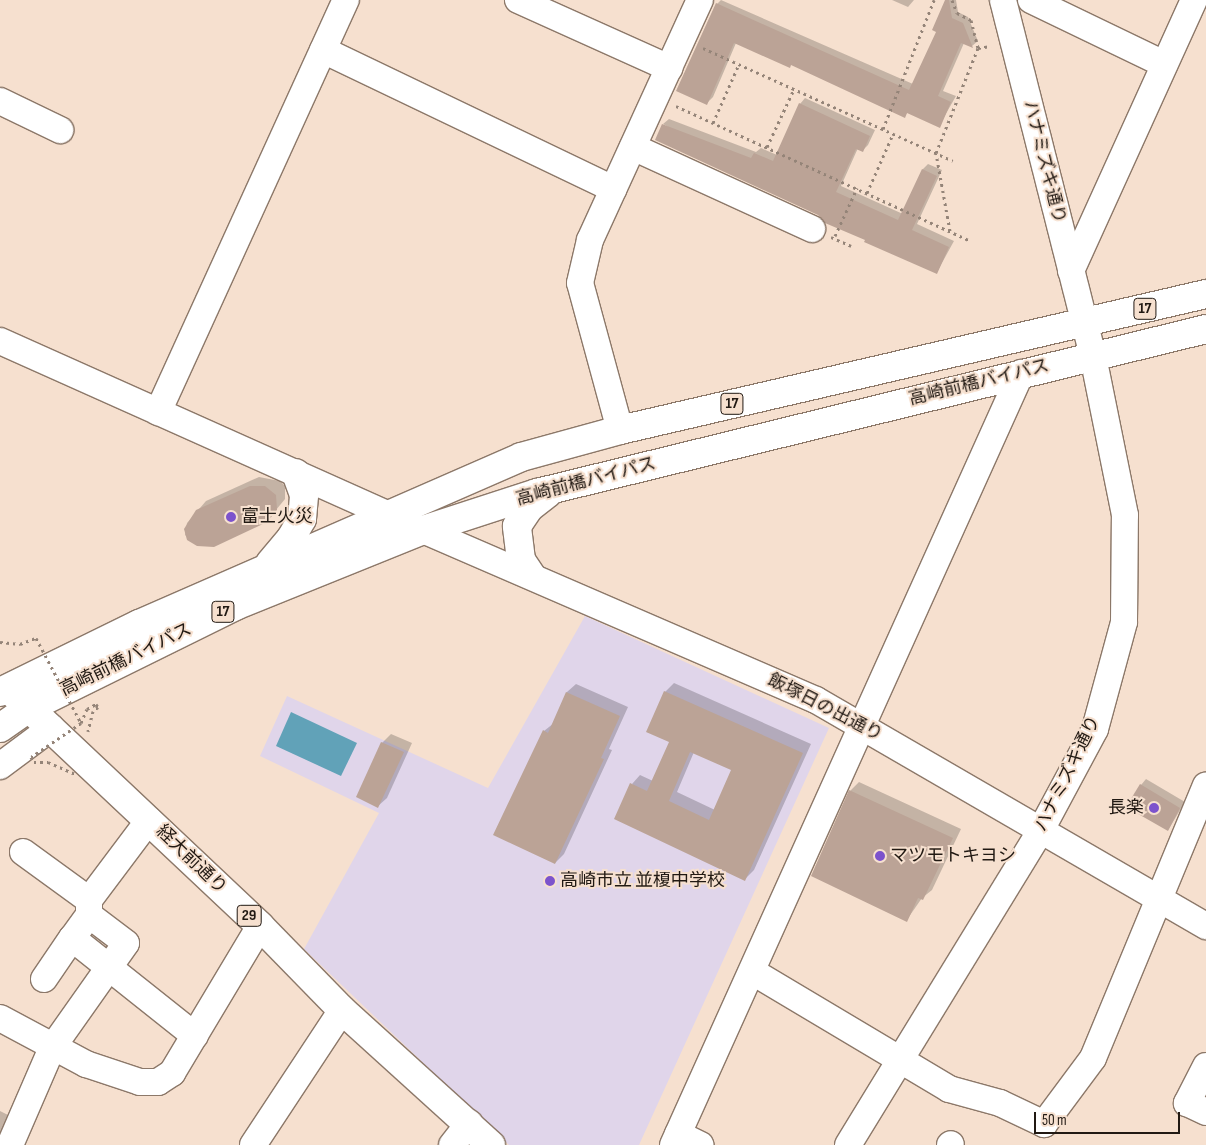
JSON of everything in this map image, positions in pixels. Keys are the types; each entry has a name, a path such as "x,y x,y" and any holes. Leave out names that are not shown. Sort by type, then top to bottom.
{"main road":[{"name":"高崎前橋バイパス","path":"3,686 388,513 521,458 620,430 1084,324 1206,294"},
{"name":"高崎前橋バイパス","path":"0,728 29,708 235,606 423,530 554,489 1206,329"},
{"path":"266,568 292,538 302,519 304,495 296,473"},
{"path":"531,574 521,560 517,526 530,508 554,489"},
{"name":"経大前通り","path":"3,686 51,728 260,926 342,1010 469,1123 491,1145"}],"street":[{"path":"158,412 346,0"},
{"path":"518,0 668,68"},
{"path":"620,430 580,283 590,240 700,0"},
{"name":"ハナミズキ通り","path":"848,1145 1042,828 1095,729 1124,622 1125,515 1093,356 1014,42 1010,0"},
{"path":"1031,0 1164,64"},
{"path":"1071,271 1194,0"},
{"path":"323,50 613,190"},
{"path":"0,101 60,130"},
{"path":"632,147 823,234"},
{"name":"飯塚日の出通り","path":"0,341 423,530 531,574 816,700 1042,828 1206,926"},
{"path":"701,1145 676,1139 864,726 1021,373"},
{"path":"0,766 51,728"},
{"path":"752,972 949,1089 1000,1103 1044,1124 1092,1058 1206,785"},
{"path":"44,979 72,938 89,908 149,820"},
{"path":"10,1145 52,1048 110,969 126,942 23,852"},
{"path":"0,1018 52,1048 86,1064 140,1082 158,1082 172,1073 260,926"},
{"path":"72,938 195,1036"},
{"path":"253,1145 342,1010"},
{"path":"1206,1066 1187,1103 1206,1112"},
{"path":"452,1145 469,1123"}],"path":[{"path":"883,129 934,0"},
{"path":"950,231 936,153 978,48 971,20 957,13 952,0"},
{"path":"682,38 953,161"},
{"path":"978,48 1014,42"},
{"path":"713,123 739,64"},
{"path":"767,148 794,89"},
{"path":"655,97 969,240"},
{"path":"867,193 893,134"},
{"path":"823,234 857,188"},
{"path":"0,642 20,644 36,638 81,723"},
{"path":"75,774 48,762 34,762 31,756 81,723 87,709 96,704 98,707 93,711 87,730"}],"shaded area":[{"name":"高崎市立 並榎中学校","path":"585,616 829,728 639,1145 509,1145 304,949 379,813 260,756 287,696 488,788"}],"water":[{"path":"291,712 357,743 341,776 276,746"}],"building":[{"path":"945,0 949,0 952,18 963,23 973,48 961,43 938,96 951,102 940,128 907,113 905,118 791,65 790,68 734,43 707,105 676,91 716,3 909,90 936,32 932,30"},
{"path":"799,103 870,136 863,152 856,149 836,192 898,220 922,169 937,176 912,230 949,247 937,274 864,242 865,240 825,223 818,215 655,140 662,124 751,158 754,153 773,161"},
{"name":"富士火災","path":"250,486 265,486 276,495 277,510 267,522 214,547 197,546 187,540 184,529 196,510"},
{"path":"664,691 803,753 745,881 614,819 630,783 647,791 669,742 646,732","holes":["690,752 731,770 709,820 669,801"]},
{"path":"566,692 620,716 601,758 604,759 555,864 493,835 543,730 548,733"},
{"path":"381,742 404,752 378,808 356,797"},
{"name":"長楽","path":"1140,784 1180,808 1168,831 1126,807"},
{"name":"マツモトキヨシ","path":"849,790 953,838 923,900 918,898 907,922 811,876"}],"place":[{"name":"富士火災","path":"231,517"},
{"name":"長楽","path":"1154,808"},
{"name":"マツモトキヨシ","path":"880,856"},
{"name":"高崎市立 並榎中学校","path":"550,881"}]}
